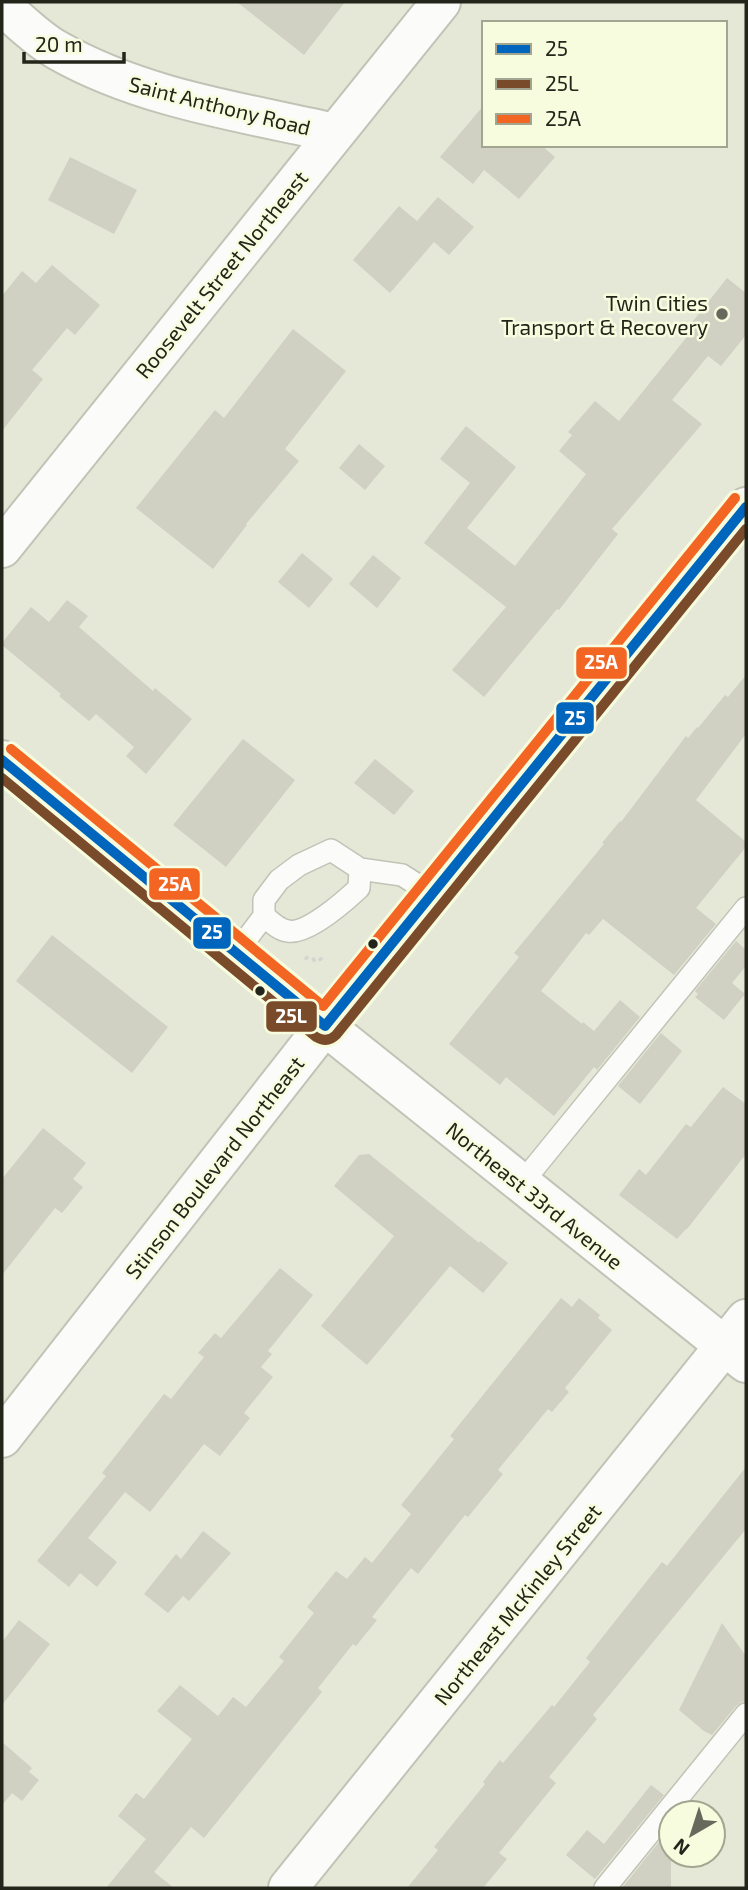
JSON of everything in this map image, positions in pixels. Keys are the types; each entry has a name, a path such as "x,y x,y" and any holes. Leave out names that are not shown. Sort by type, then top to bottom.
{"street":[{"name":"Roosevelt Street Northeast","path":"2,548 441,2"},
{"name":"Saint Anthony Road","path":"2,6 55,49 122,81 194,102 335,133"},
{"name":"Stinson Boulevard Northeast","path":"2,1438 325,1026 746,507"},
{"name":"Northeast 33rd Avenue","path":"2,760 521,1184 739,1342"},
{"name":"Northeast McKinley Street","path":"288,1888 739,1342"}],"lane":[{"path":"236,953 264,916 264,900 279,880 299,865 331,850 360,869 402,875 432,894"},
{"path":"264,916 288,932 303,930 359,888 360,869"},
{"path":"521,1184 746,908"},
{"path":"606,1888 746,1714"}],"building":[{"path":"237,2 345,2 304,55"},
{"path":"482,107 482,147 543,147 555,157 519,199 484,170 473,184 440,157"},
{"path":"70,157 137,190 114,234 48,200"},
{"path":"438,197 474,227 449,255 434,242 390,293 353,260 399,206 417,221"},
{"path":"52,265 100,305 75,335 67,328 32,370 43,379 2,431 2,296 22,271 36,283"},
{"path":"727,278 746,293 746,335 721,366 708,356 672,400 702,424 612,529 618,534 559,610 557,609 484,697 452,670 506,607 424,543 470,483 440,459 466,426 516,467 467,528 515,566 586,474 559,451 572,435 568,432 595,401 619,421 686,338 682,335"},
{"path":"293,329 346,371 285,449 299,461 246,524 213,569 136,508 215,410 224,418"},
{"path":"359,444 385,466 365,490 339,468"},
{"path":"302,553 333,579 309,608 278,582"},
{"path":"373,555 401,578 377,608 349,584"},
{"path":"67,600 88,616 79,627 153,691 155,688 192,719 146,774 126,756 134,747 96,714 89,721 2,645 31,607 49,622"},
{"path":"746,675 746,734 696,800 746,842 746,847 696,908 716,924 674,975 603,919 589,935 586,933 541,991 594,1031 620,1000 640,1017 597,1070 594,1067 554,1116 506,1077 500,1085 449,1044 519,957 514,953 604,844 602,843 686,736 688,738 698,728 725,695 728,697"},
{"path":"243,739 295,780 226,867 173,825"},
{"path":"375,759 414,791 394,815 354,783"},
{"path":"52,935 168,1027 132,1073 16,981"},
{"path":"736,941 746,950 746,966 732,983 745,994 724,1020 695,997 698,994 695,991"},
{"path":"661,1033 682,1051 640,1104 618,1086"},
{"path":"723,1087 746,1104 746,1154 677,1239 619,1195 639,1169 646,1175 686,1124 691,1127"},
{"path":"43,1128 86,1163 73,1179 83,1187 62,1213 55,1208 2,1275 2,1179"},
{"path":"369,1154 479,1243 480,1241 508,1263 483,1293 450,1266 367,1365 321,1326 394,1236 334,1186 359,1155"},
{"path":"280,1268 313,1295 268,1351 272,1354 261,1367 273,1377 244,1413 250,1418 220,1456 204,1444 150,1512 125,1492 88,1538 117,1562 97,1587 80,1573 69,1587 37,1561 106,1476 102,1473 164,1394 171,1399 204,1357 198,1353 215,1333 221,1338"},
{"path":"561,1298 572,1307 579,1298 600,1315 598,1318 612,1330 565,1388 569,1392 552,1412 548,1409 498,1470 503,1474 468,1517 465,1515 418,1574 411,1568 372,1617 377,1620 356,1646 353,1644 318,1688 322,1692 204,1838 191,1827 154,1872 174,1888 106,1888 146,1839 118,1816 136,1793 144,1799 192,1739 157,1711 180,1685 218,1716 233,1697 246,1707 284,1661 279,1657 314,1613 307,1607 336,1571 347,1579 365,1557 372,1563 411,1514 401,1505 454,1439 450,1436"},
{"path":"746,1467 746,1529 593,1715 597,1719 549,1777 556,1783 499,1853 507,1859 483,1888 407,1888 438,1850 434,1847 485,1784 483,1782 500,1760 503,1763 552,1705 554,1707 590,1662 586,1658 662,1562 667,1566"},
{"path":"203,1531 231,1553 189,1601 183,1596 168,1613 144,1594 176,1554 181,1559"},
{"path":"19,1620 50,1644 2,1705 2,1642"},
{"path":"722,1623 746,1656 746,1701 736,1706 712,1735 679,1710"},
{"path":"2,1742 32,1768 29,1772 39,1780 22,1801 12,1793 2,1805"},
{"path":"651,1785 664,1795 657,1799 657,1804 595,1879 566,1855 587,1830 604,1844"},
{"path":"657,1844 657,1869 671,1869 671,1888 622,1888"}],"transit line":[{"name":"25A","path":"11,749 323,1006 735,498"},
{"name":"25","path":"2,760 325,1026 746,507"},
{"name":"25L","path":"2,778 316,1037 329,1039 336,1035 746,529"}],"place":[{"name":"Twin Cities Transport & Recovery","path":"722,314"}]}
